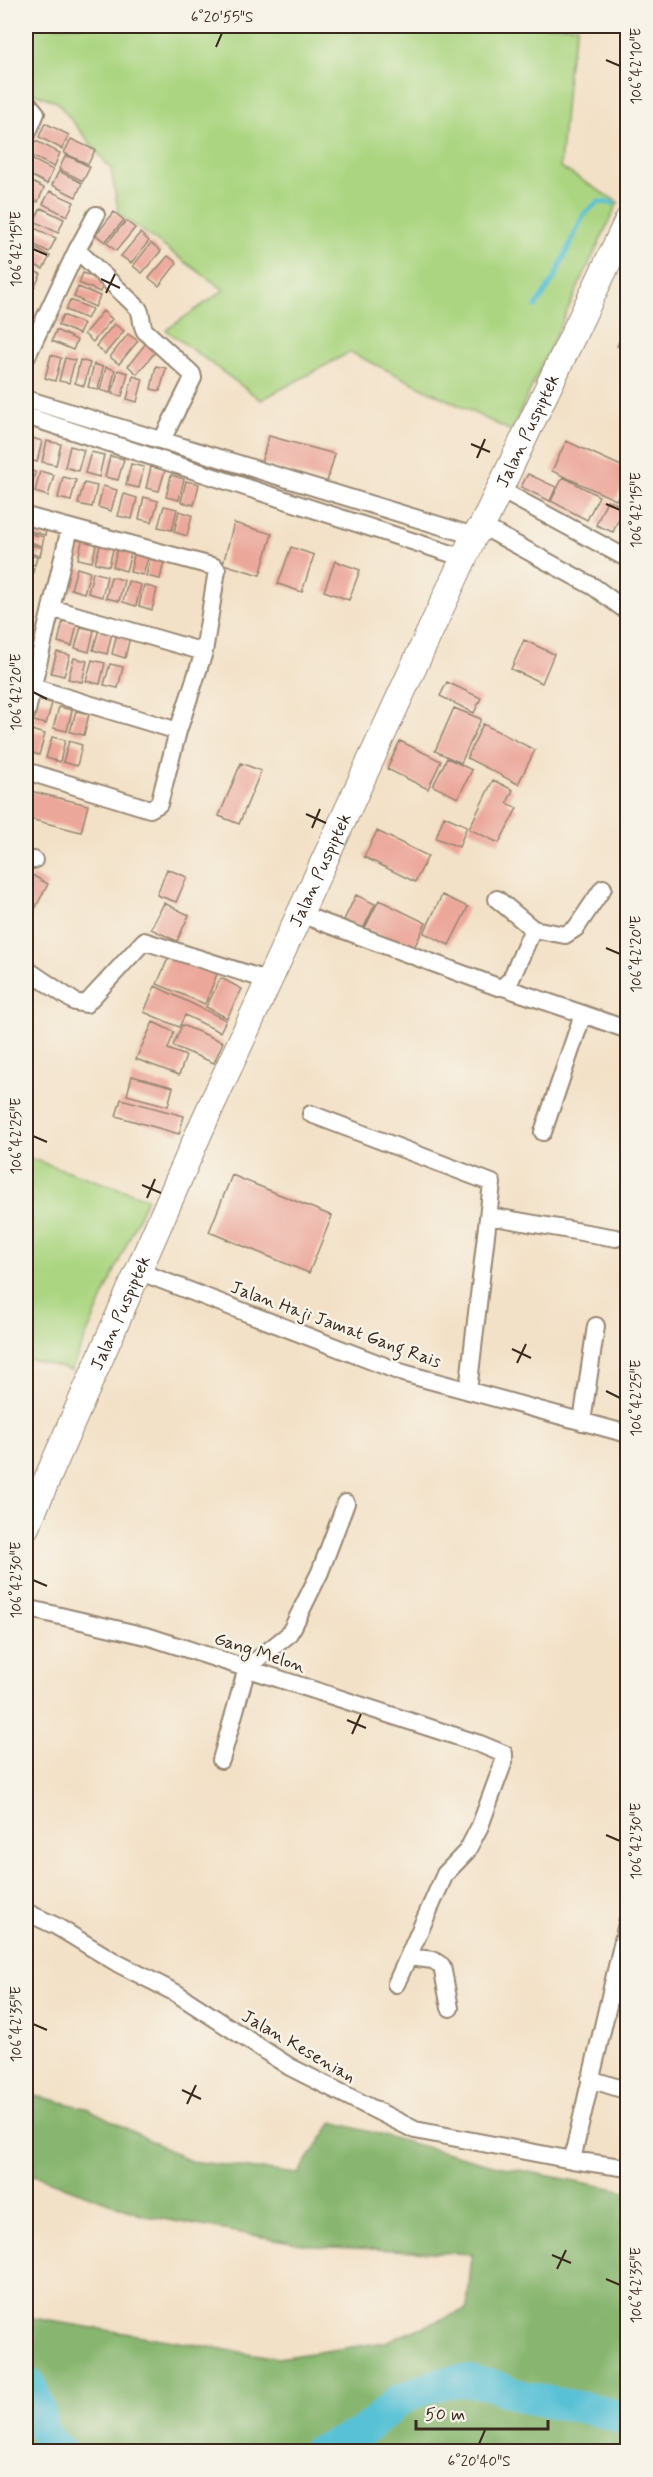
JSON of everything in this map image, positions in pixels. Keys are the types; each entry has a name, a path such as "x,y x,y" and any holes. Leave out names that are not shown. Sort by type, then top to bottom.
{"main road":[{"name":"Jalan Puspiptek","path":"26,1527 138,1271 300,914 473,540 627,220"}],"street":[{"path":"26,101 36,113 26,137"},
{"path":"26,358 76,250 96,215"},
{"path":"76,250 138,308 145,331 192,374 193,378 162,440"},
{"path":"26,400 265,472 473,540 594,587 627,612"},
{"path":"26,416 260,492 473,540"},
{"path":"260,492 265,472"},
{"path":"499,489 627,559"},
{"path":"26,516 215,567 217,570 204,652 178,731 159,804 150,809 26,771"},
{"path":"26,715 70,528"},
{"path":"51,608 204,652"},
{"path":"32,687 178,731"},
{"path":"497,898 533,929 565,935 576,928 603,888"},
{"path":"300,914 480,982 504,987 627,1030"},
{"path":"504,987 512,979 533,929"},
{"path":"26,969 75,1002 86,1004 144,941 270,981"},
{"path":"543,1132 583,1014"},
{"path":"311,1114 491,1181 493,1185 468,1391"},
{"path":"489,1216 616,1238"},
{"name":"Jalan Haji Jamat Gang Rais","path":"138,1271 403,1373 627,1434"},
{"path":"582,1422 596,1326"},
{"path":"221,1760 247,1668 288,1635 293,1627 320,1572 346,1503"},
{"name":"Gang Melon","path":"26,1608 150,1637 480,1744 504,1754 504,1761 480,1826 467,1851 445,1874 408,1957"},
{"name":"Jalan Kesenian","path":"26,1912 56,1926 117,1963 176,1993 290,2067 415,2130 572,2160 627,2168"},
{"path":"572,2160 627,1919"},
{"path":"396,1984 408,1957 434,1960 442,1966 450,2008"},
{"path":"627,1977 623,1990 623,1995 627,1998"},
{"path":"590,2079 627,2091"}],"green space":[{"path":"26,26 578,26 569,63 560,167 618,202 511,431 350,352 261,400 166,330 224,290 119,214 111,169 57,102 26,90"},
{"path":"26,1157 147,1198 71,1370 26,1358"},
{"path":"26,2093 89,2109 190,2161 298,2174 333,2122 493,2165 627,2191 627,2451 26,2451 26,2317 278,2358 385,2342 467,2309 472,2254 314,2246 141,2215 26,2172"}],"building":[{"path":"45,123 69,135 62,149 39,137"},
{"path":"71,139 95,150 88,164 64,153"},
{"path":"36,141 60,153 54,167 29,155"},
{"path":"66,155 90,167 83,181 59,169"},
{"path":"29,158 53,170 47,184 26,173"},
{"path":"59,171 82,183 76,197 52,185"},
{"path":"26,179 44,188 38,202 26,196"},
{"path":"50,191 74,202 67,216 43,204"},
{"path":"26,201 35,206 29,220 26,218"},
{"path":"41,208 64,219 58,233 34,221"},
{"path":"114,212 124,220 105,242 96,235"},
{"path":"126,221 135,228 116,251 107,243"},
{"path":"32,227 56,238 49,252 26,241"},
{"path":"140,233 149,241 131,263 121,256"},
{"path":"151,243 161,251 142,273 133,266"},
{"path":"26,244 50,256 43,269 26,261"},
{"path":"168,256 177,263 159,286 149,278"},
{"path":"26,267 41,274 34,288 26,284"},
{"path":"83,273 104,282 100,292 79,283"},
{"path":"78,287 100,296 95,307 74,297"},
{"path":"70,300 92,309 87,319 66,310"},
{"path":"103,311 112,319 93,342 84,334"},
{"path":"63,315 84,324 79,334 58,325"},
{"path":"628,321 628,351 617,346"},
{"path":"114,324 124,331 105,354 96,346"},
{"path":"56,330 77,340 73,350 52,341"},
{"path":"128,334 138,341 119,364 110,357"},
{"path":"146,343 156,351 137,374 128,366"},
{"path":"51,355 61,358 55,381 45,378"},
{"path":"65,358 75,360 69,383 59,381"},
{"path":"80,360 90,363 84,386 75,383"},
{"path":"94,364 103,367 98,390 88,387"},
{"path":"156,366 166,368 160,391 151,389"},
{"path":"106,367 115,370 110,393 100,390"},
{"path":"118,370 128,373 122,396 112,394"},
{"path":"133,376 143,379 137,402 127,399"},
{"path":"269,436 335,454 327,482 261,463"},
{"path":"29,437 42,441 37,462 26,459"},
{"path":"47,441 61,444 56,465 42,462"},
{"path":"566,441 628,469 628,475 616,500 552,471"},
{"path":"70,446 84,450 78,471 65,467"},
{"path":"91,452 104,455 99,477 85,473"},
{"path":"110,456 124,459 118,480 105,477"},
{"path":"131,464 144,467 139,488 126,485"},
{"path":"151,467 165,470 159,491 146,488"},
{"path":"26,469 35,472 30,493 26,492"},
{"path":"40,471 54,475 48,496 35,492"},
{"path":"528,474 556,487 550,501 521,487"},
{"path":"171,475 184,479 179,500 166,497"},
{"path":"63,477 76,480 71,501 58,498"},
{"path":"563,477 599,496 587,520 551,501"},
{"path":"186,481 199,484 194,505 181,502"},
{"path":"84,483 97,486 92,507 78,504"},
{"path":"103,486 117,490 111,511 98,507"},
{"path":"124,494 137,498 132,519 118,516"},
{"path":"144,497 158,501 152,522 139,519"},
{"path":"607,500 624,507 613,532 596,525"},
{"path":"164,506 177,509 172,530 158,527"},
{"path":"179,511 192,515 187,536 174,532"},
{"path":"30,522 47,526 45,535 28,531"},
{"path":"234,523 272,534 260,575 223,564"},
{"path":"27,533 44,537 42,546 26,541"},
{"path":"83,537 97,541 92,562 78,559"},
{"path":"101,542 114,545 109,566 95,563"},
{"path":"26,543 42,548 40,556 26,552"},
{"path":"118,546 132,549 126,571 113,567"},
{"path":"291,547 314,555 302,592 278,584"},
{"path":"135,551 149,554 143,575 130,572"},
{"path":"26,554 37,557 35,565 26,563"},
{"path":"151,555 165,558 160,579 146,576"},
{"path":"335,561 360,570 349,600 324,591"},
{"path":"26,565 34,568 32,576 26,574"},
{"path":"77,568 90,572 84,593 71,589"},
{"path":"93,572 107,576 102,597 88,593"},
{"path":"26,576 32,578 30,587 26,585"},
{"path":"111,577 124,580 119,601 106,598"},
{"path":"128,581 141,585 136,606 123,602"},
{"path":"144,585 157,589 152,610 139,606"},
{"path":"63,621 77,624 72,646 58,642"},
{"path":"81,627 94,630 89,652 75,648"},
{"path":"99,629 112,633 107,654 93,650"},
{"path":"117,633 130,637 125,658 112,654"},
{"path":"524,640 554,654 542,683 511,669"},
{"path":"57,652 70,655 64,676 51,673"},
{"path":"74,658 87,661 82,682 68,679"},
{"path":"92,660 105,663 100,684 86,681"},
{"path":"110,664 123,667 118,688 104,685"},
{"path":"447,682 481,698 474,713 440,696"},
{"path":"38,700 52,703 46,724 33,721"},
{"path":"59,707 72,710 67,731 53,728"},
{"path":"454,708 481,719 461,763 435,751"},
{"path":"76,711 89,714 84,735 70,732"},
{"path":"483,724 535,750 518,784 467,758"},
{"path":"31,730 45,734 39,755 26,751"},
{"path":"52,737 65,740 60,762 46,758"},
{"path":"69,741 82,745 77,766 63,762"},
{"path":"400,741 441,761 428,789 387,769"},
{"path":"447,758 472,770 458,798 433,786"},
{"path":"241,763 261,771 239,824 219,816"},
{"path":"493,780 513,790 507,803 517,808 499,843 469,829"},
{"path":"26,790 88,805 81,832 26,818"},
{"path":"444,816 467,826 459,847 436,838"},
{"path":"377,831 428,856 415,882 364,857"},
{"path":"167,869 187,877 176,902 157,895"},
{"path":"32,875 48,884 30,918 26,915 26,887"},
{"path":"356,895 375,904 363,929 344,920"},
{"path":"442,895 468,907 449,945 424,933"},
{"path":"379,900 426,923 413,950 365,928"},
{"path":"164,903 189,915 177,941 151,929"},
{"path":"170,954 217,974 205,1004 157,984"},
{"path":"221,978 242,989 227,1018 206,1007"},
{"path":"155,986 226,1020 220,1032 185,1015 179,1027 144,1012"},
{"path":"153,1022 174,1032 168,1049 186,1056 179,1075 136,1059"},
{"path":"182,1025 223,1042 214,1063 173,1046"},
{"path":"132,1076 173,1087 168,1106 127,1095"},
{"path":"121,1099 184,1116 179,1134 116,1116"},
{"path":"232,1175 332,1216 309,1273 209,1232"}],"waterway":[{"path":"536,306 554,279 584,214 598,202 613,203"},
{"path":"317,2452 361,2433 397,2402 419,2391 448,2382 467,2381 489,2384 527,2398 596,2410 628,2420"},
{"path":"26,2382 32,2387 46,2436 61,2452"}]}
